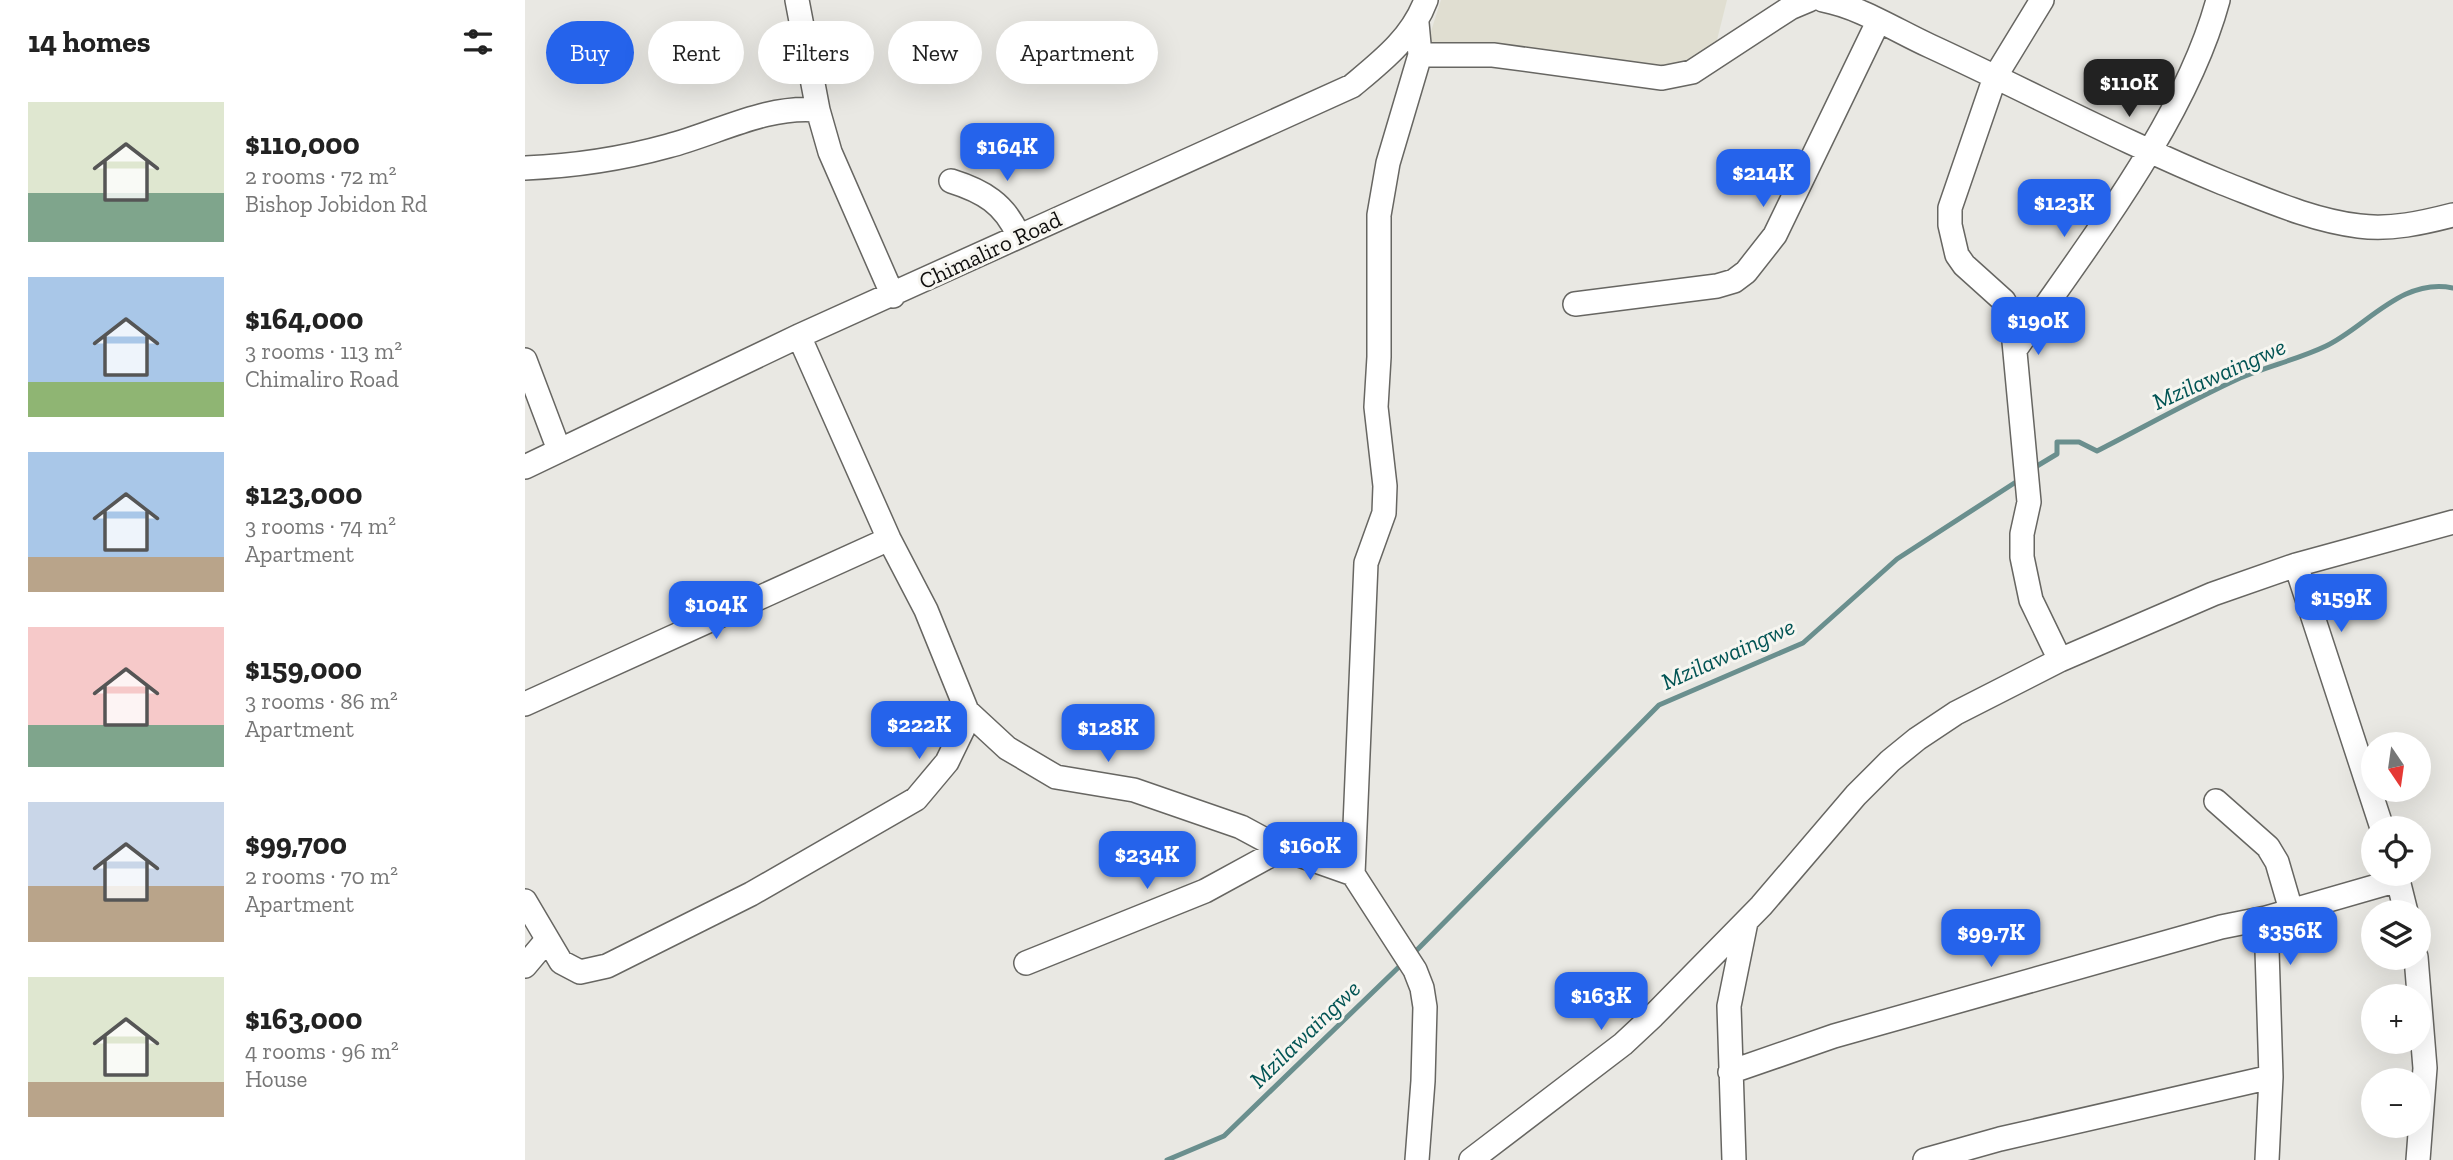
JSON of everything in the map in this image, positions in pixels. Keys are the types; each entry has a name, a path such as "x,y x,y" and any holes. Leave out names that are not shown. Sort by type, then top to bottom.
{"street":[{"path":"797,0 818,110 844,187 893,296"},
{"name":"Chimaliro Road","path":"525,467 1018,235 1352,86 1388,57 1417,23 1426,0"},
{"path":"1420,55 1493,55 1663,78 1700,67 1790,8 1808,0"},
{"path":"1823,0 1869,12 2149,153 2320,219 2360,226 2403,226 2453,215"},
{"path":"2042,0 1995,77 1954,195 1950,225 1957,255 1964,265 2004,301 2009,310 2029,502 2022,534 2022,557 2031,600 2060,660"},
{"path":"2015,350 2149,153 2200,51 2218,0"},
{"path":"1575,304 1717,286 1734,281 1746,272 1775,235 1869,12"},
{"path":"1417,23 1420,55 1388,163 1379,215 1379,357 1375,407 1385,486 1384,513 1366,563 1353,874 1415,970 1422,988 1425,1007 1424,1069 1417,1160"},
{"path":"525,168 625,157 766,114 797,109 818,110"},
{"path":"951,181 999,204 1011,217 1018,235"},
{"path":"799,336 889,539 926,610 967,711 1007,748 1056,777 1135,790 1241,827 1282,849 1353,874"},
{"path":"525,360 559,450"},
{"path":"1471,1160 1623,1044 1746,922 1890,761 1956,713 2060,660 2213,594 2296,565 2453,522"},
{"path":"525,704 889,539"},
{"path":"2296,565 2378,816"},
{"path":"525,901 546,941 561,962 580,972 607,966 751,894 916,799 947,762 963,729 967,711"},
{"path":"2216,801 2268,847 2277,862 2291,910"},
{"path":"1026,963 1205,891 1282,849"},
{"path":"1730,1072 1834,1036 2221,927 2266,918 2366,886"},
{"path":"2266,918 2271,1077 2267,1160"},
{"path":"1734,1160 1729,1006 1746,922"},
{"path":"525,966 546,941"},
{"path":"2417,970 2425,1068 2419,1160"},
{"path":"1925,1160 2000,1139 2271,1077"}],"shaded area":[{"path":"1441,0 1727,0 1713,56 1657,76 1426,47"}],"waterway":[{"name":"Mzilawaingwe","path":"2032,469 2057,454 2057,442 2079,442 2097,451 2240,378 2326,346 2401,297 2417,290 2453,288"},
{"name":"Mzilawaingwe","path":"1411,956 1659,705 1803,643 1897,559 2019,480"},
{"name":"Mzilawaingwe","path":"1167,1160 1224,1136 1404,962"}]}
